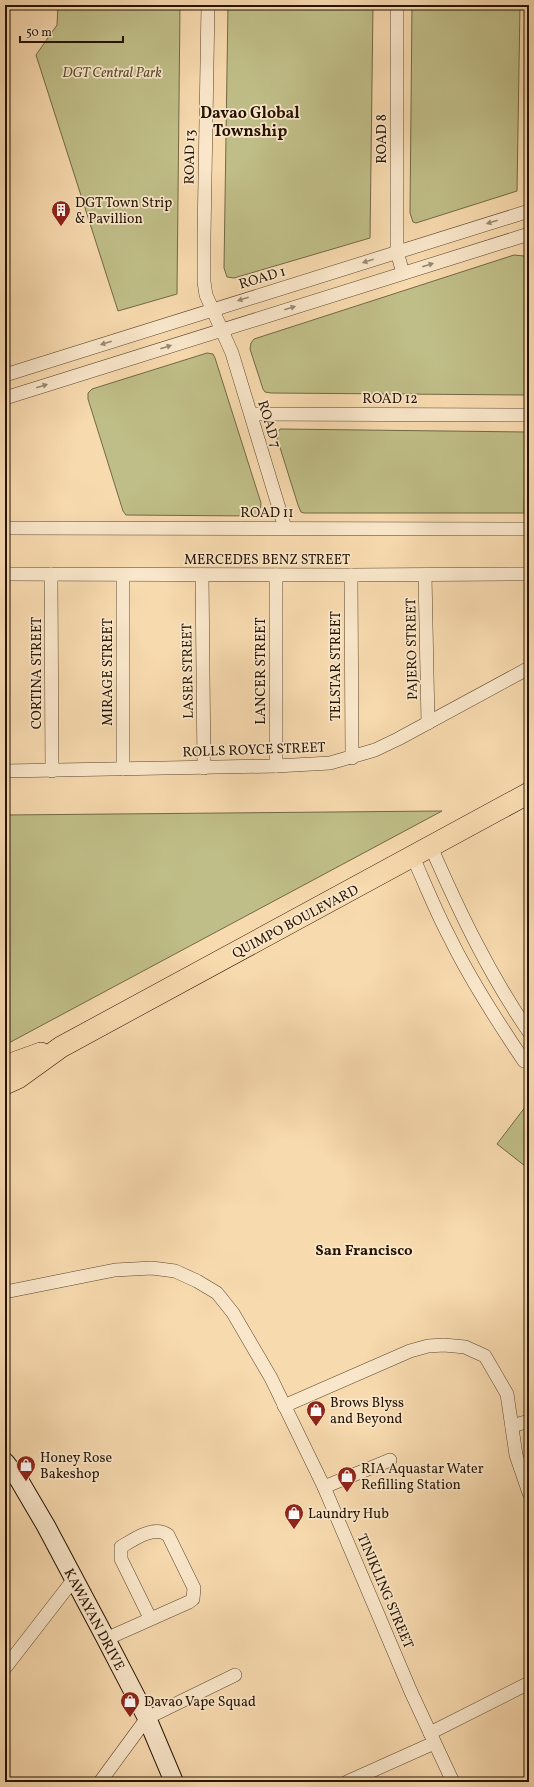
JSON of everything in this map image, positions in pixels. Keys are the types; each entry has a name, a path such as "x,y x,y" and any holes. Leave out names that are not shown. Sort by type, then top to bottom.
{"main road":[{"name":"QUIMPO BOULEVARD","path":"8,1074 61,1047 529,794"}],"street":[{"name":"ROAD 13","path":"208,5 203,265 206,295 222,330"},
{"name":"ROAD 8","path":"397,5 397,252 403,273"},
{"name":"ROAD 1","path":"5,375 212,309 529,212"},
{"path":"529,212 527,222 529,229"},
{"path":"5,398 529,234"},
{"name":"ROAD 7","path":"222,330 232,353 285,528"},
{"path":"134,334 140,355"},
{"name":"ROAD 12","path":"251,414 529,415"},
{"name":"ROAD 11","path":"5,528 529,528"},
{"name":"MERCEDES BENZ STREET","path":"5,574 529,574"},
{"name":"CORTINA STREET","path":"51,574 52,771"},
{"name":"MIRAGE STREET","path":"122,575 123,769"},
{"name":"LASER STREET","path":"202,575 204,768"},
{"name":"LANCER STREET","path":"276,575 276,766"},
{"name":"TELSTAR STREET","path":"351,575 352,758"},
{"name":"PAJERO STREET","path":"425,575 428,723"},
{"name":"ROLLS ROYCE STREET","path":"5,772 308,766 330,763 352,758 375,750 529,668"},
{"path":"431,847 468,929 504,994 529,1032 512,1043"},
{"path":"413,857 450,938 487,1005 524,1061"},
{"name":"TINIKLING STREET","path":"5,1292 115,1270 152,1268 175,1271 197,1281 217,1293 233,1313 271,1378 324,1487 432,1738 453,1782"},
{"path":"284,1406 410,1351 428,1346 444,1345 464,1347 485,1356 507,1394 516,1455 529,1493"},
{"path":"512,1426 529,1421"},
{"path":"324,1487 390,1460"},
{"name":"KAWAYAN DRIVE","path":"5,1462 19,1480 106,1639 147,1718 174,1782"},
{"path":"106,1639 193,1599 195,1594 194,1588 168,1535 160,1531 153,1531 136,1538 121,1547 120,1552 121,1559 150,1618"},
{"path":"5,1668 74,1579"},
{"path":"100,1782 147,1718 235,1675"},
{"path":"347,1782 432,1738 529,1683"}],"green space":[{"name":"DGT Central Park","path":"58,5 180,5 177,294 118,311 36,55 57,25"},
{"path":"228,5 373,5 370,238 234,278 227,277 224,268"},
{"path":"412,5 520,5 517,191 416,223 413,222 410,213"},
{"path":"514,255 524,256 528,264 526,395 271,393 265,392 263,389 250,349 251,343 254,339"},
{"path":"207,353 213,354 215,358 261,503 260,513 254,516 126,515 123,511 88,399 88,393 92,389"},
{"path":"280,429 526,432 524,513 301,512 277,438 277,434"},
{"path":"442,811 5,1045 5,815"},
{"path":"529,1102 529,1161 525,1166 497,1144"}],"place":[{"name":"DGT Town Strip & Pavillion","path":"61,227"},
{"name":"Brows Blyss and Beyond","path":"316,1427"},
{"name":"Honey Rose Bakeshop","path":"26,1482"},
{"name":"RIA Aquastar Water Refilling Station","path":"347,1493"},
{"name":"Laundry Hub","path":"294,1530"},
{"name":"Davao Vape Squad","path":"130,1718"}],"district":[{"name":"Davao Global Township","path":"250,121"},
{"name":"San Francisco","path":"364,1250"}]}
